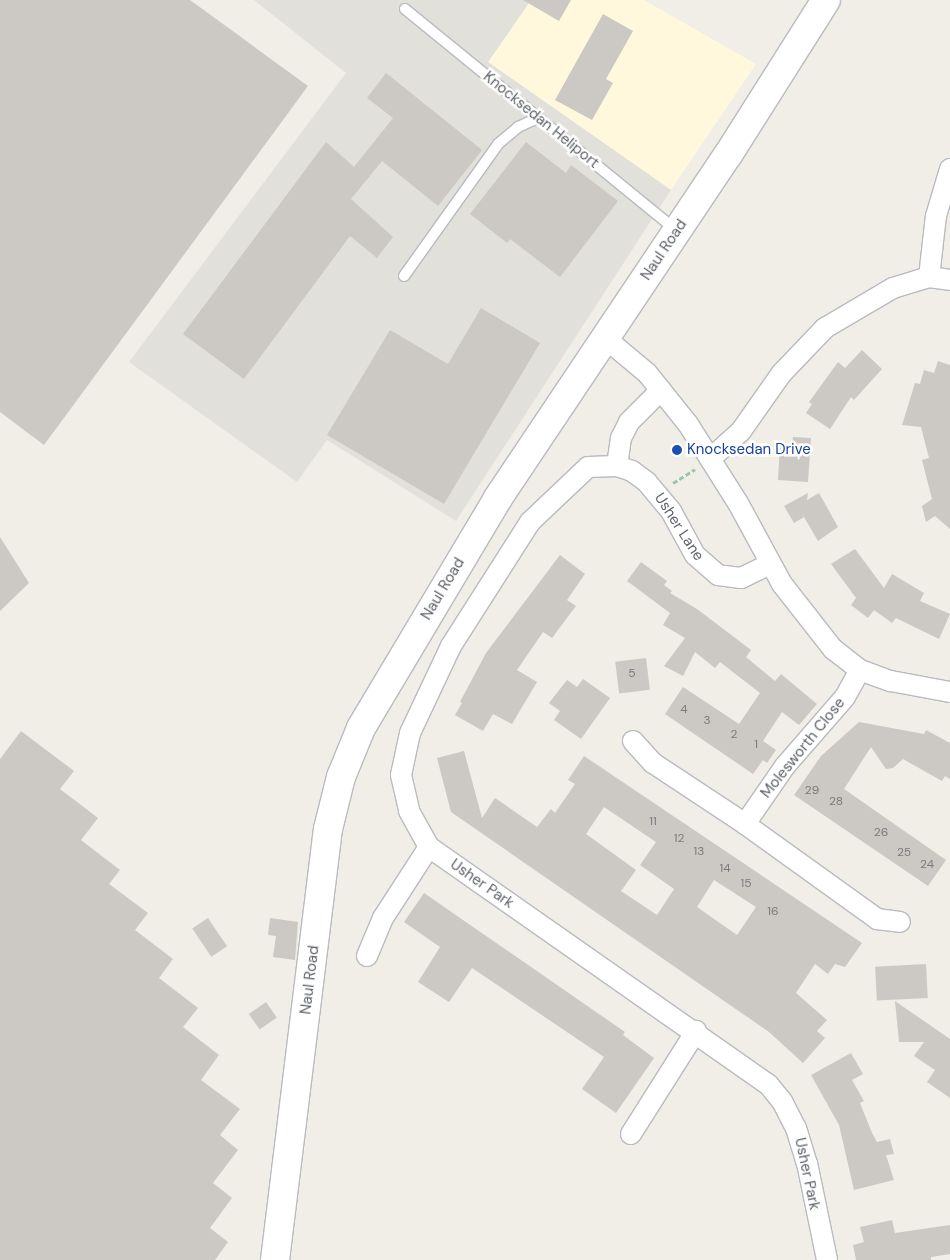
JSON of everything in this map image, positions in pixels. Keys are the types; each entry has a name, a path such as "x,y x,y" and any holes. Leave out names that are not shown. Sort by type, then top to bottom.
{"main road":[{"name":"Naul Road","path":"276,1260 328,829 341,777 361,728 498,498 677,231 826,0"}],"street":[{"path":"929,276 936,216 950,169"},
{"path":"710,458 741,431 781,374 825,328 893,288 929,276 950,280"},
{"path":"605,338 640,366 661,390 710,458 770,564 833,649 860,670 891,682 950,692"},
{"path":"617,466 621,438 629,422 661,390"},
{"name":"Usher Lane","path":"617,466 632,471 658,493 695,555 718,575 741,578 770,564"},
{"name":"Usher Park","path":"617,466 588,467 530,522 452,646 420,709 404,756 402,775 409,811 429,847 696,1031 768,1084 782,1100 796,1128 807,1163 827,1260"},
{"name":"Molesworth Close","path":"745,824 785,766 840,704 860,670"},
{"path":"633,741 653,763 745,824 877,919 900,922"},
{"path":"367,956 383,918 429,847"},
{"path":"631,1134 696,1031"}],"lane":[{"name":"Knocksedan Heliport","path":"404,8 677,231"},
{"path":"404,276 498,144 518,127 538,118"}],"path":[{"path":"658,493 710,458"}],"shaded area":[{"path":"254,0 531,0 488,62 671,190 456,521 327,440 297,482 129,362 346,73"},
{"path":"531,0 644,0 756,64 671,190 488,62"}],"building":[{"path":"0,0 190,0 308,86 44,445 0,412"},
{"path":"523,0 571,0 559,21"},
{"path":"603,14 633,31 606,79 613,83 592,120 555,100"},
{"path":"386,73 482,150 438,206 382,161 351,199 393,237 377,258 350,236 244,379 183,334 326,142 354,167 393,118 367,98"},
{"path":"526,142 566,173 571,165 618,201 560,277 510,239 507,243 470,214"},
{"path":"481,308 540,343 444,504 327,435 390,330 448,364"},
{"path":"862,350 882,369 854,400 851,397 830,429 806,413 812,404 809,402 838,362 845,368"},
{"path":"938,361 950,365 950,529 935,516 926,522 922,506 932,499 922,460 929,458 921,427 902,425 915,383 920,384 924,370 934,373"},
{"path":"793,437 811,438 808,482 778,480 780,446 792,446"},
{"path":"808,493 807,500 819,493 838,527 818,541 804,517 794,523 784,506"},
{"path":"0,537 29,583 0,611"},
{"path":"855,549 884,588 892,574 924,593 920,601 950,614 939,639 896,618 892,623 874,610 868,618 851,605 856,598 831,564"},
{"path":"560,555 585,574 567,600 576,606 552,638 543,632 517,670 537,682 512,724 493,714 483,731 455,715 462,703 460,702 486,653"},
{"path":"641,562 667,581 664,585 672,591 670,593 697,609 751,650 746,657 775,681 781,674 817,704 799,725 782,712 763,741 776,750 767,763 763,760 753,774 665,714 683,687 739,724 760,693 720,662 715,668 695,652 683,676 664,666 685,638 663,625 670,613 627,581"},
{"path":"646,658 650,690 619,694 615,662"},
{"path":"583,679 610,698 581,739 554,720 560,711 549,703 567,680 577,687"},
{"path":"859,722 924,734 926,730 950,743 950,779 945,776 942,781 903,759 893,768 886,769 871,747 844,789 946,860 928,886 794,795 821,756"},
{"path":"21,731 74,771 60,789 98,818 81,840 120,870 109,884 148,913 135,930 173,959 159,978 198,1008 183,1027 219,1055 201,1080 240,1109 220,1135 238,1150 213,1183 232,1198 210,1228 228,1242 215,1260 0,1260 0,759"},
{"path":"464,751 482,818 495,798 537,827 551,809 555,813 575,784 568,780 584,756 862,943 845,967 835,964 828,974 815,964 796,993 827,1020 817,1031 825,1038 803,1063 769,1032 451,812 437,758","holes":["604,807 656,842 640,865 674,889 657,915 621,891 636,870 586,834","714,880 756,907 737,935 697,907"]},
{"path":"424,893 625,1032 623,1035 654,1058 616,1113 582,1089 604,1057 472,968 449,1002 418,982 440,947 404,922"},
{"path":"208,918 227,946 211,957 192,929"},
{"path":"270,918 298,922 295,960 273,957 276,936 268,935"},
{"path":"926,964 928,998 877,1001 875,967"},
{"path":"895,1001 950,1039 950,1098 927,1082 935,1070 914,1056 924,1042 899,1042"},
{"path":"266,1002 277,1018 260,1030 249,1014"},
{"path":"851,1053 863,1074 852,1080 864,1101 860,1103 872,1133 877,1142 890,1139 894,1154 886,1155 894,1180 854,1190 839,1125 811,1075"},
{"path":"892,1220 895,1233 950,1225 950,1254 931,1257 931,1260 856,1260 853,1245 864,1242 860,1227"}],"place":[{"name":"Knocksedan Drive","path":"677,450"}]}
